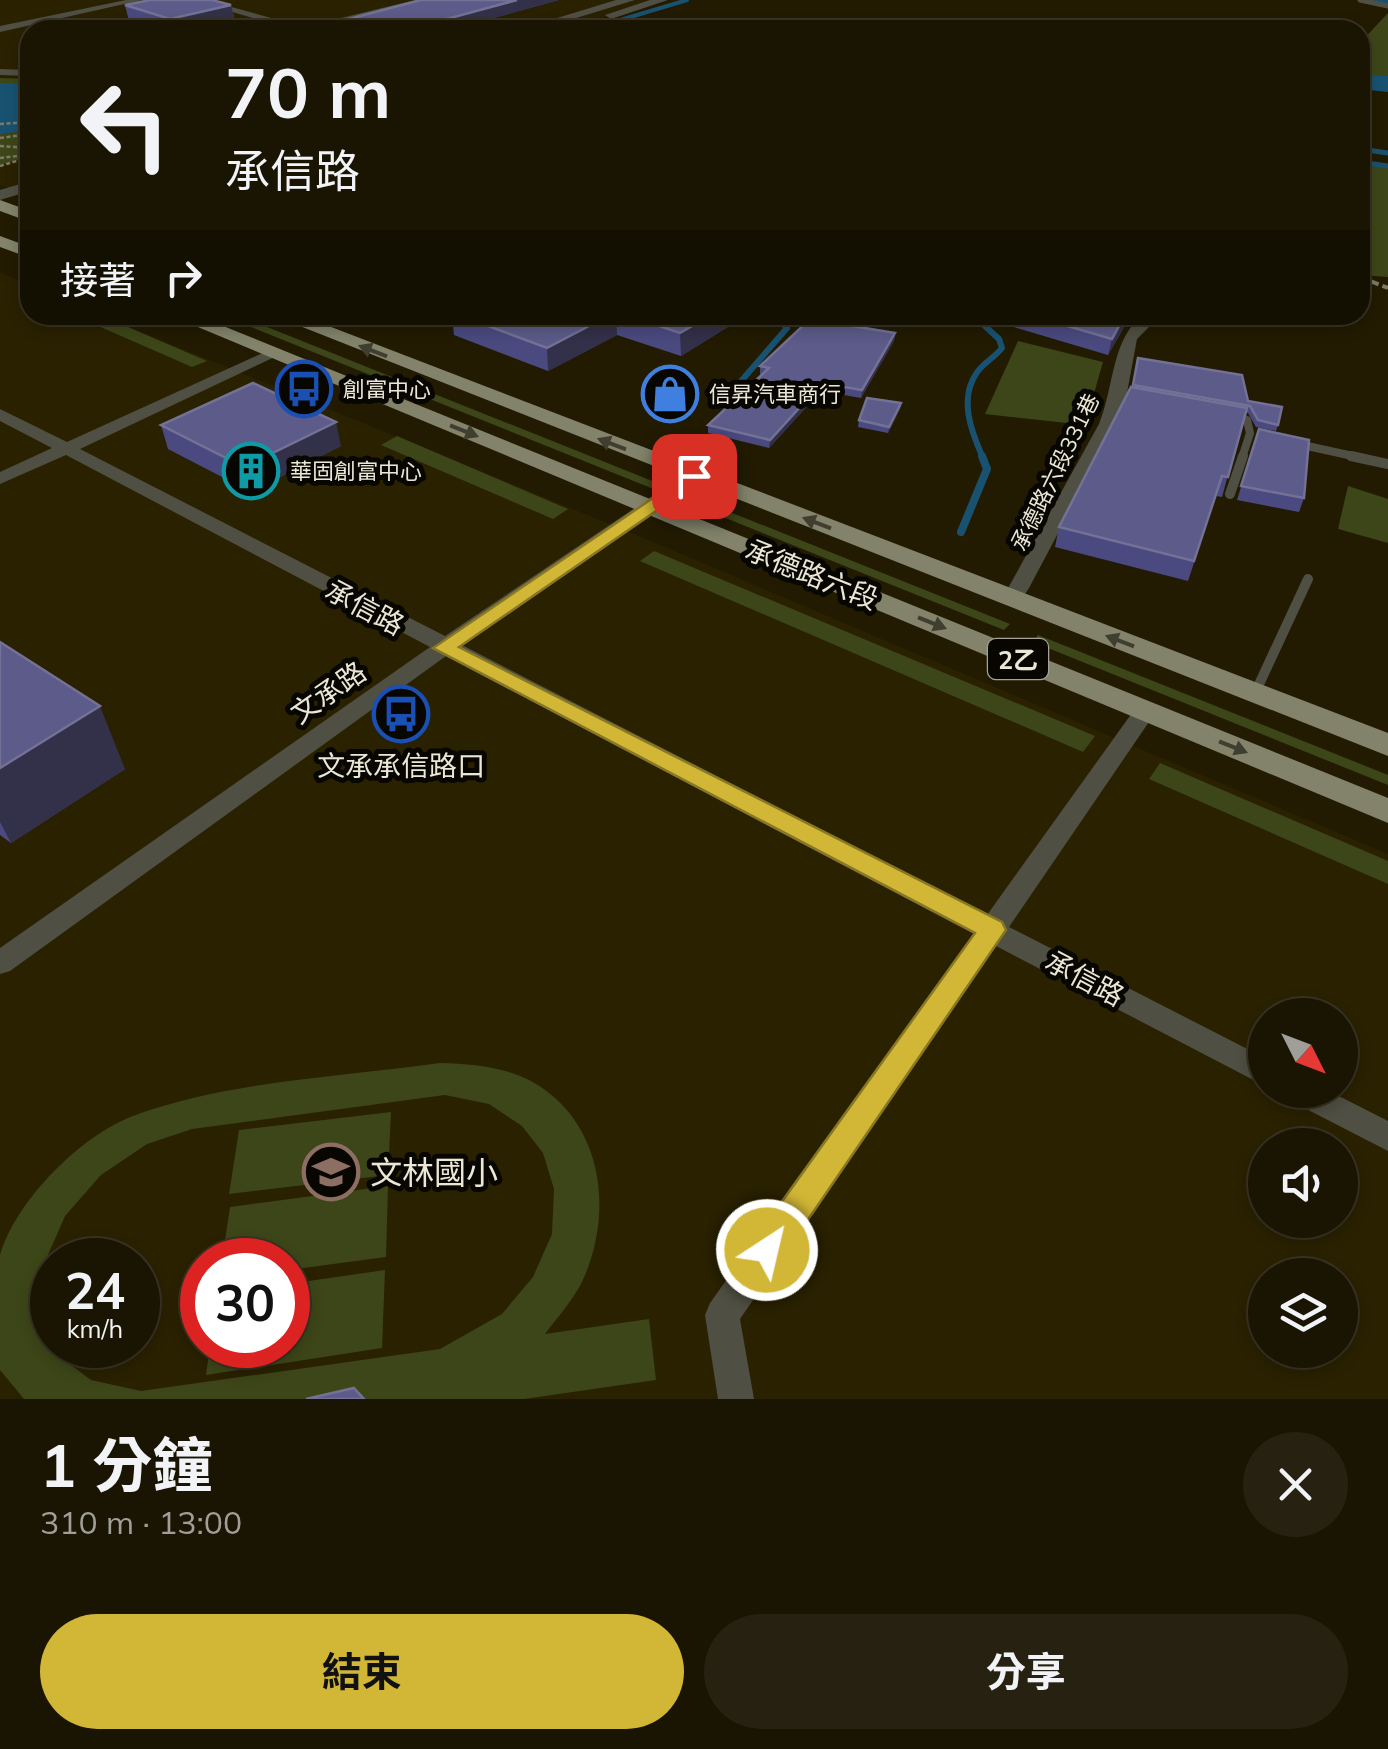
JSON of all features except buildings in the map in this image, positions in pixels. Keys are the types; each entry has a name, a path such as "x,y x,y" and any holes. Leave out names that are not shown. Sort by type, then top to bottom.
{"main road":[{"name":"承德路六段","path":"204,325 1388,811"},
{"name":"承德路六段","path":"308,325 1388,745"}],"street":[{"path":"46,20 138,0"},
{"path":"196,0 268,20"},
{"path":"344,20 424,0"},
{"path":"559,20 629,0"},
{"path":"594,20 662,0"},
{"name":"承德路六段331巷","path":"1012,599 1128,397 1126,340 1135,325"},
{"path":"0,479 273,354"},
{"name":"承信路","path":"0,414 1248,1063"},
{"name":"文承路","path":"0,962 694,476"},
{"path":"736,1399 722,1315 1145,711"},
{"path":"1332,1108 1388,1137"}],"lane":[{"path":"1360,0 1388,6"},
{"path":"1213,412 1247,420 1250,433 1230,494"},
{"path":"1250,433 1267,437"},
{"path":"1284,441 1388,464"},
{"path":"1255,693 1308,579"}],"shaded area":[{"path":"0,0 664,0 597,20 20,20 20,190 0,185"},
{"path":"0,272 20,281 20,325 124,325 651,541 1388,854 1388,1399 0,1399"}],"green space":[{"path":"1388,13 1388,79 1370,78 1370,32"},
{"path":"0,78 20,79 20,160 0,165"},
{"path":"1370,164 1388,167 1388,277 1370,276"},
{"path":"96,325 123,325 207,361 192,367"},
{"path":"246,325 262,325 1010,624 1004,630"},
{"path":"1018,341 1103,362 1085,425 985,414"},
{"path":"397,436 568,509 553,519 381,445"},
{"path":"1348,486 1388,499 1388,543 1338,529"},
{"path":"654,551 1095,736 1083,752 640,561"},
{"path":"1038,635 1388,775 1388,785 1033,642"},
{"path":"1160,763 1388,861 1388,884 1149,779"},
{"path":"452,1063 509,1072 556,1098 588,1144 596,1171 598,1228 581,1284 545,1334 649,1319 656,1380 524,1399 24,1399 0,1370 0,1255 8,1234 35,1193 92,1139 133,1116 207,1095"},
{"path":"391,1112 388,1175 229,1194 239,1130"},
{"path":"388,1186 386,1257 310,1267 310,1238 225,1238 230,1207"},
{"path":"385,1270 382,1348 310,1359 310,1281"},
{"path":"207,1368 252,1368 206,1375"}],"water":[{"path":"0,83 20,84 20,131 0,134"}],"waterway":[{"path":"620,20 687,0"},
{"path":"1374,0 1388,3"},
{"path":"1370,83 1388,84"},
{"path":"1370,150 1388,153"},
{"path":"1370,163 1388,166"},
{"path":"730,394 787,328 784,325"},
{"path":"983,458 971,426 969,392 978,371 1002,348 999,339 984,325"},
{"path":"961,532 987,469 982,456"}],"place":[{"name":"創富中心","path":"304,389"},
{"name":"信昇汽車商行","path":"670,394"},
{"name":"華固創富中心","path":"251,471"},
{"name":"文承承信路口","path":"401,714"},
{"name":"文林國小","path":"331,1172"}],"route":[{"path":"694,476 444,648 992,930 767,1250"}]}
